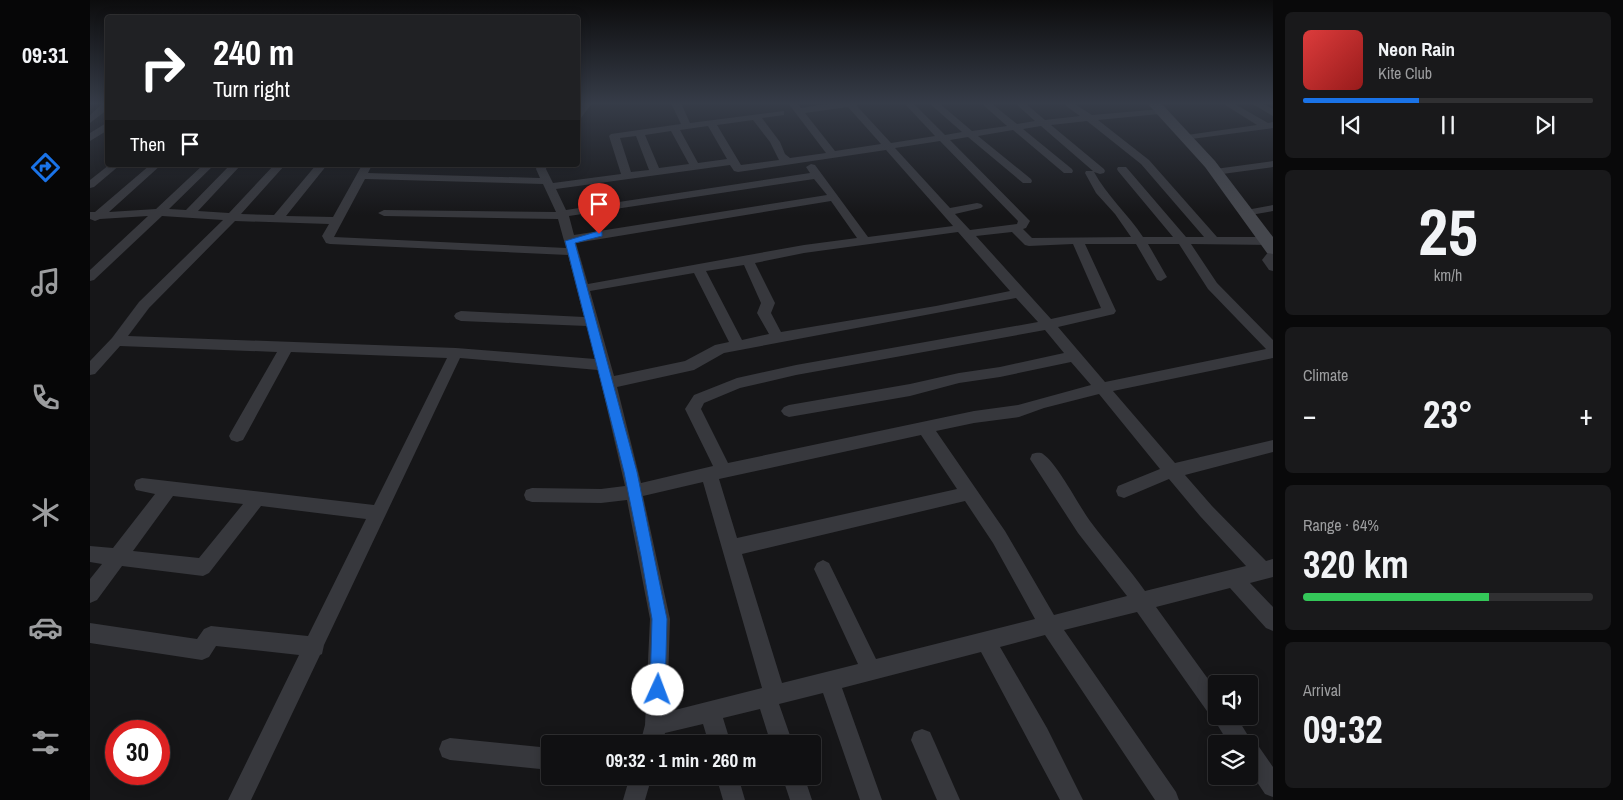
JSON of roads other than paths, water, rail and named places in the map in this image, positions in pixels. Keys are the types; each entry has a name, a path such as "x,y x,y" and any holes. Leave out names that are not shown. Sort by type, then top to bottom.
{"main road":[{"path":"1189,140 1216,172 1272,247"}],"street":[{"path":"615,140 627,175"},
{"path":"642,140 655,171"},
{"path":"680,140 694,166"},
{"path":"722,140 738,169 932,140"},
{"path":"774,140 781,156 788,161"},
{"path":"822,140 832,154"},
{"path":"883,140 1047,324 1206,511 1268,569"},
{"path":"582,289 629,279 804,249 865,241 1022,226 1024,221 942,140"},
{"path":"976,140 1027,181"},
{"path":"1030,140 1068,171"},
{"path":"1061,140 1095,172 1092,179 1104,196 1123,216 1141,242 1161,278"},
{"path":"1116,140 1145,162 1215,242"},
{"path":"803,158 865,241"},
{"path":"361,176 542,173 627,175 733,161"},
{"path":"1216,172 1273,164"},
{"path":"90,184 112,167"},
{"path":"92,218 154,167"},
{"path":"90,277 207,167"},
{"path":"189,214 234,167"},
{"path":"90,370 117,341 144,305 232,217 278,167"},
{"path":"277,219 320,167"},
{"path":"366,167 328,236 330,240 571,247 599,234 834,197"},
{"path":"1122,169 1184,242 1190,255 1228,306 1273,348"},
{"path":"542,173 562,215 604,365 634,492 660,619 654,734 710,712 1268,569"},
{"path":"384,213 562,215 817,175"},
{"path":"947,212 977,206"},
{"path":"1245,213 1273,208"},
{"path":"92,218 160,212 337,221"},
{"path":"1015,228 1029,242 1077,240 1215,242 1272,247 1268,260 1273,267"},
{"path":"780,735 731,548 716,472 692,409 699,399 737,383 796,370 1108,311 1077,240"},
{"path":"748,260 768,303 764,313 778,338"},
{"path":"698,268 738,346"},
{"path":"608,383 689,366 720,349 1019,293"},
{"path":"461,316 591,322"},
{"path":"117,341 456,353 604,365"},
{"path":"237,436 287,347"},
{"path":"239,800 315,647 456,353"},
{"path":"532,495 562,494 592,497 634,492 716,472 974,417 1019,411 1042,403 1102,388 1273,353"},
{"path":"789,411 910,390 959,378 1000,372 1074,356"},
{"path":"925,428 999,537 1049,625 1168,800"},
{"path":"1124,492 1172,471 1273,446"},
{"path":"1038,459 1053,478 1084,527 1117,567 1208,696"},
{"path":"142,485 379,512"},
{"path":"90,594 169,488"},
{"path":"731,548 969,493"},
{"path":"90,554 203,567 258,498"},
{"path":"823,569 871,670"},
{"path":"1234,579 1273,621"},
{"path":"90,633 202,650 211,636 315,647"},
{"path":"986,641 1072,800"},
{"path":"829,681 871,800"},
{"path":"710,712 717,735"},
{"path":"922,740 949,800"},
{"path":"450,749 541,758"},
{"path":"1258,765 1273,786"},
{"path":"634,800 638,785"},
{"path":"730,785 734,800"},
{"path":"796,785 802,800"}]}
